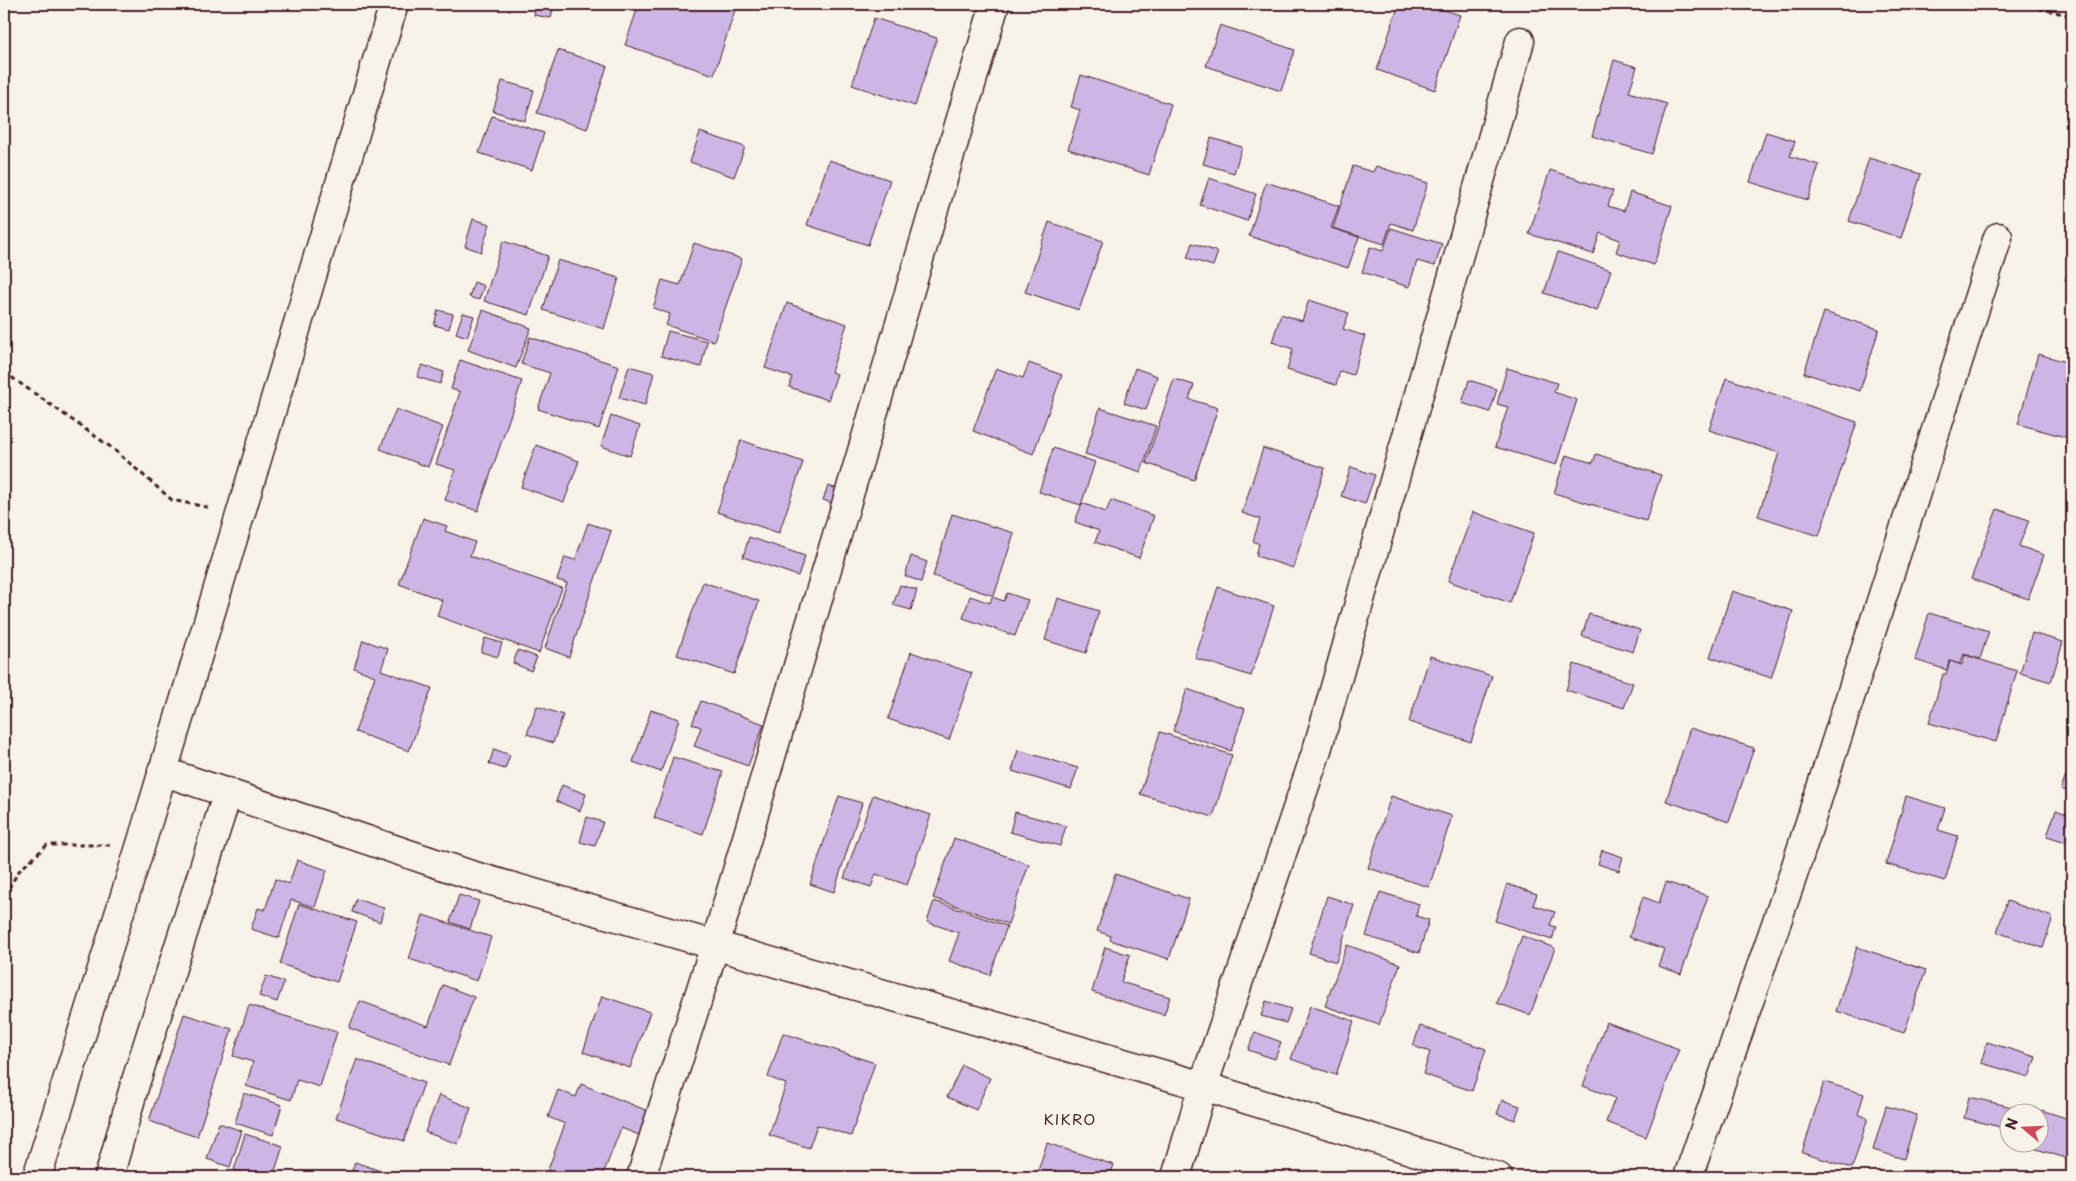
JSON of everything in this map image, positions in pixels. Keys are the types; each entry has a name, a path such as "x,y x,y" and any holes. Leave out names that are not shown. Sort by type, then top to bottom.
{"main road":[{"path":"36,1177 141,844 394,4"},
{"path":"641,1177 715,945 994,4"},
{"path":"1176,1177 1203,1086 1317,750 1520,41"},
{"path":"1688,1177 1792,875 1998,237"},
{"path":"162,771 472,875 1203,1086 1498,1177"},
{"path":"109,1177 138,1075 228,792"}],"path":[{"path":"2021,4 2071,15 2072,9"},
{"path":"4,372 112,448 172,500 241,514"},
{"path":"4,896 19,871 47,845 141,844"}],"building":[{"path":"536,4 554,4 551,18 534,15"},
{"path":"639,4 725,4 736,7 714,75 625,45"},
{"path":"1399,4 1425,4 1460,15 1435,90 1377,70"},
{"path":"874,18 937,38 915,106 852,85"},
{"path":"1220,25 1295,50 1281,91 1206,66"},
{"path":"558,50 607,66 587,129 537,113"},
{"path":"1614,60 1637,67 1629,92 1667,104 1652,154 1592,136"},
{"path":"1081,75 1171,104 1149,175 1068,149 1080,110 1071,107"},
{"path":"502,81 534,90 525,121 493,111"},
{"path":"492,116 544,133 532,170 479,153"},
{"path":"700,132 745,147 734,177 690,162"},
{"path":"1766,132 1795,141 1790,156 1819,165 1808,200 1750,182"},
{"path":"1211,138 1242,147 1234,173 1203,164"},
{"path":"1869,158 1921,174 1901,238 1849,221"},
{"path":"829,160 890,180 868,245 807,225"},
{"path":"1353,166 1373,172 1376,166 1428,183 1413,230 1391,223 1384,244 1333,228"},
{"path":"1550,170 1613,191 1608,206 1624,211 1630,192 1672,206 1654,265 1616,252 1620,240 1600,233 1593,254 1529,234"},
{"path":"1209,178 1256,194 1247,221 1200,205"},
{"path":"1266,182 1339,206 1331,228 1359,237 1348,268 1249,236"},
{"path":"473,219 490,224 481,252 465,246"},
{"path":"1049,222 1103,241 1079,310 1025,292"},
{"path":"1391,228 1442,244 1435,266 1417,261 1409,287 1362,272 1370,247 1383,251"},
{"path":"503,241 548,256 529,315 484,301"},
{"path":"694,243 742,259 714,341 666,325 670,314 653,308 662,280 680,285"},
{"path":"1192,243 1218,252 1213,266 1187,258"},
{"path":"1558,252 1611,270 1597,311 1544,293"},
{"path":"2072,259 2072,283 2065,280"},
{"path":"558,260 619,278 604,329 543,310"},
{"path":"474,282 484,286 479,300 469,297"},
{"path":"1309,300 1349,313 1343,329 1365,336 1353,375 1340,371 1336,385 1287,370 1293,349 1272,342 1281,314 1302,321"},
{"path":"787,303 847,324 831,372 837,374 828,400 789,387 792,377 765,368"},
{"path":"438,310 453,314 449,329 434,325"},
{"path":"483,310 531,328 516,368 468,350"},
{"path":"1824,312 1879,329 1860,391 1804,373"},
{"path":"463,313 474,316 467,337 456,333"},
{"path":"668,331 707,341 701,367 661,356"},
{"path":"530,337 619,366 599,429 538,409 550,373 521,364"},
{"path":"2038,354 2070,363 2064,381 2072,383 2072,439 2018,424"},
{"path":"460,360 522,381 478,511 445,500 455,470 436,464 460,392 451,389"},
{"path":"1029,363 1062,375 1033,454 973,431 996,368 1023,378"},
{"path":"422,365 444,372 440,384 417,377"},
{"path":"629,366 654,373 645,405 619,398"},
{"path":"1135,368 1157,376 1146,410 1124,403"},
{"path":"1507,368 1557,383 1554,392 1577,400 1556,465 1495,447 1508,407 1497,404"},
{"path":"1726,378 1857,422 1819,536 1758,516 1779,453 1709,430"},
{"path":"1174,379 1194,385 1189,399 1218,408 1194,480 1146,463"},
{"path":"1469,380 1497,389 1490,412 1462,403"},
{"path":"1100,408 1156,426 1141,472 1085,454"},
{"path":"396,409 443,427 428,467 380,449"},
{"path":"611,416 640,426 630,456 601,446"},
{"path":"741,440 803,462 779,533 717,512"},
{"path":"536,445 579,461 564,502 521,487"},
{"path":"1053,448 1095,462 1081,505 1039,492"},
{"path":"1263,448 1325,468 1293,568 1256,556 1259,544 1253,541 1260,519 1242,513"},
{"path":"1596,454 1661,475 1646,521 1554,493 1566,455 1593,463"},
{"path":"1351,467 1375,475 1365,504 1341,496"},
{"path":"828,486 845,491 840,506 823,500"},
{"path":"1111,500 1154,516 1139,558 1095,542 1099,531 1075,522 1082,503 1106,512"},
{"path":"1997,509 2029,520 2019,546 2044,555 2028,599 1971,579"},
{"path":"1473,512 1534,533 1510,603 1448,581"},
{"path":"952,514 1014,533 994,596 933,576"},
{"path":"423,518 447,526 445,531 475,542 470,556 562,588 539,653 437,616 442,600 399,584"},
{"path":"588,523 611,531 569,657 545,648 567,583 557,580 565,557 575,560"},
{"path":"749,537 805,556 798,576 743,557"},
{"path":"911,556 927,562 921,582 905,576"},
{"path":"703,582 759,601 734,674 677,655"},
{"path":"900,585 917,590 911,610 893,605"},
{"path":"1218,587 1274,606 1251,676 1195,658"},
{"path":"1732,591 1793,611 1771,678 1710,657"},
{"path":"1007,593 1028,600 1015,636 963,618 970,596 990,603 992,597 1004,601"},
{"path":"1058,598 1099,611 1086,653 1045,640"},
{"path":"1929,613 1989,631 1980,659 1964,654 1960,664 1949,661 1947,670 1915,660"},
{"path":"1589,614 1640,630 1633,652 1582,636"},
{"path":"2032,633 2063,642 2051,682 2020,673"},
{"path":"485,638 502,643 498,657 481,652"},
{"path":"363,640 388,649 381,670 432,688 409,751 355,732 375,676 354,668"},
{"path":"518,650 537,657 531,671 513,663"},
{"path":"911,652 972,673 949,740 888,719"},
{"path":"1965,655 2017,671 1996,742 1929,723 1943,674 1946,674 1950,661 1962,665"},
{"path":"1430,656 1492,676 1471,742 1409,722"},
{"path":"1574,664 1633,683 1624,708 1566,690"},
{"path":"1187,689 1245,709 1231,751 1173,731"},
{"path":"701,701 764,724 748,766 694,746 701,727 692,724"},
{"path":"537,706 563,715 553,743 527,734"},
{"path":"651,710 679,719 661,772 633,762"},
{"path":"1690,728 1754,748 1729,822 1666,801"},
{"path":"1160,732 1232,755 1213,817 1140,794"},
{"path":"494,749 510,755 505,769 489,764"},
{"path":"1018,750 1078,768 1071,789 1012,771"},
{"path":"673,757 723,772 703,834 654,818"},
{"path":"2072,759 2072,793 2061,789"},
{"path":"562,785 586,794 580,811 556,801"},
{"path":"873,795 931,815 907,885 876,874 871,887 844,878"},
{"path":"839,796 862,803 834,892 810,884"},
{"path":"1391,796 1452,816 1429,887 1368,868"},
{"path":"1906,796 1945,808 1938,830 1958,836 1945,881 1886,864"},
{"path":"2056,810 2072,816 2072,844 2047,836"},
{"path":"1015,812 1066,826 1060,846 1010,832"},
{"path":"587,817 603,822 595,846 580,842"},
{"path":"954,838 1029,864 1008,924 933,898"},
{"path":"1602,850 1623,857 1619,871 1598,864"},
{"path":"297,860 327,870 315,907 291,900 279,938 251,929 258,908 265,910 275,879 289,884"},
{"path":"1115,874 1189,899 1169,959 1110,940 1111,936 1097,931"},
{"path":"1666,882 1708,896 1681,974 1658,966 1664,949 1629,937 1643,897 1659,903"},
{"path":"1507,884 1537,894 1533,905 1555,912 1550,925 1556,927 1552,940 1495,921"},
{"path":"1380,892 1419,904 1416,916 1429,920 1419,953 1366,936"},
{"path":"459,895 479,901 470,929 450,922"},
{"path":"1327,896 1354,905 1336,962 1309,953"},
{"path":"356,899 384,908 380,922 352,912"},
{"path":"934,901 1007,926 990,975 949,961 959,933 927,922"},
{"path":"2007,901 2053,917 2043,948 1997,932"},
{"path":"299,904 357,922 337,982 280,964"},
{"path":"423,915 491,937 477,981 409,959"},
{"path":"1522,936 1555,948 1530,1015 1497,1003"},
{"path":"1347,945 1400,964 1379,1025 1325,1006"},
{"path":"1105,947 1130,955 1121,982 1170,997 1164,1015 1092,992"},
{"path":"1857,947 1926,970 1904,1033 1836,1011"},
{"path":"266,976 284,982 277,1002 259,996"},
{"path":"443,985 474,997 449,1065 349,1028 360,1001 428,1026"},
{"path":"602,996 650,1012 630,1068 583,1052"},
{"path":"1266,1001 1291,1009 1286,1023 1261,1016"},
{"path":"249,1005 337,1032 320,1087 297,1080 291,1100 246,1086 253,1062 233,1056"},
{"path":"1310,1006 1354,1021 1336,1075 1291,1059"},
{"path":"184,1014 232,1029 197,1137 149,1121"},
{"path":"1606,1022 1679,1049 1646,1137 1606,1122 1615,1098 1583,1086"},
{"path":"1420,1026 1486,1049 1472,1091 1423,1074 1430,1052 1413,1046"},
{"path":"1255,1032 1281,1042 1275,1059 1248,1050"},
{"path":"783,1033 875,1063 851,1136 817,1125 809,1148 769,1135 786,1084 768,1077"},
{"path":"1987,1042 2036,1057 2029,1077 1981,1063"},
{"path":"357,1059 424,1083 404,1141 336,1118"},
{"path":"962,1065 990,1078 976,1110 947,1097"},
{"path":"1824,1082 1864,1094 1858,1114 1868,1118 1852,1168 1802,1153"},
{"path":"581,1084 648,1111 639,1135 621,1128 602,1177 553,1177 546,1175 565,1124 548,1117 558,1090 576,1097"},
{"path":"244,1093 282,1105 273,1135 235,1123"},
{"path":"439,1095 471,1108 458,1144 425,1132"},
{"path":"1969,1097 1999,1104 1998,1126 1964,1118"},
{"path":"1502,1100 1520,1106 1515,1120 1497,1114"},
{"path":"1886,1106 1917,1115 1904,1159 1873,1150"},
{"path":"2048,1112 2069,1119 2066,1129 2072,1130 2072,1160 2048,1153"},
{"path":"219,1123 242,1131 230,1167 207,1159"},
{"path":"245,1134 283,1146 273,1177 242,1177 243,1173 234,1170"},
{"path":"1047,1143 1114,1165 1109,1177 1036,1177"},
{"path":"355,1162 378,1170 376,1177 350,1177"}],"district":[{"name":"KIKRO","path":"1070,1118"}]}
